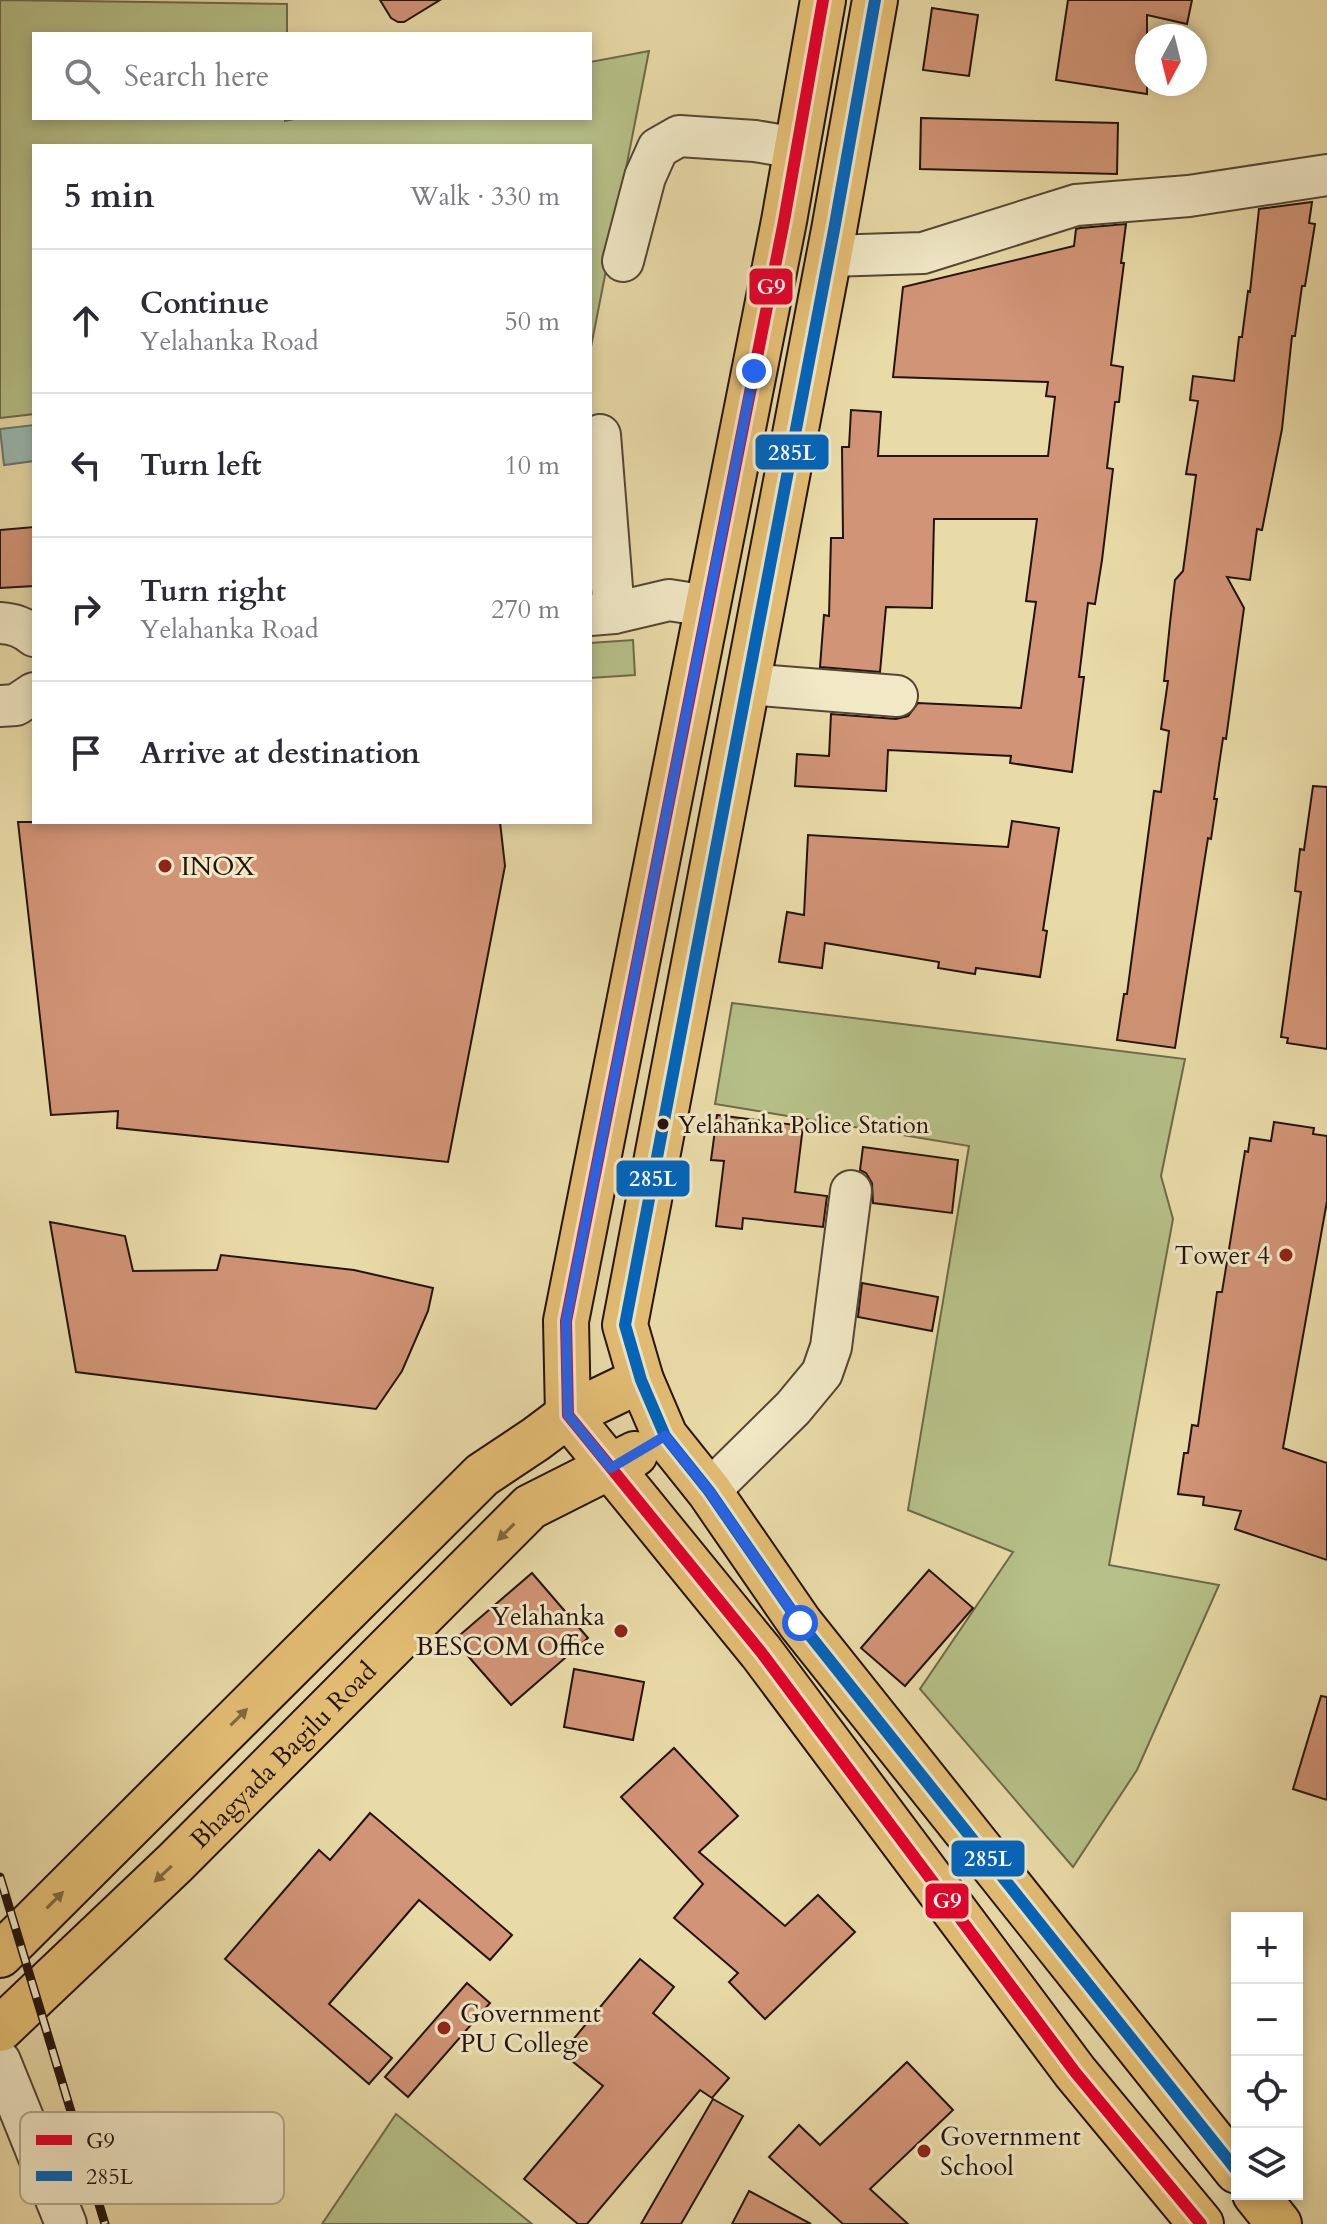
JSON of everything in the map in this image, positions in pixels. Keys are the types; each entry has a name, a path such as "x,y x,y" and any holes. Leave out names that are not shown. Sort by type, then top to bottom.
{"main road":[{"path":"0,1955 482,1475 526,1419 549,1372 566,1321 797,148 823,0"},
{"path":"875,0 625,1325 641,1380 665,1436 709,1491 800,1623 1231,2163"},
{"path":"566,1321 568,1415 761,1652 1075,2072 1201,2224"},
{"path":"482,1475 568,1415 641,1380"},
{"name":"Bhagyada Bagilu Road","path":"0,2029 186,1853 530,1507 611,1468 665,1436"},
{"path":"1015,1993 1070,1961"},
{"path":"1260,2200 1279,2224"}],"street":[{"path":"623,261 645,177 658,148 679,136 755,141 797,148"},
{"path":"829,256 923,253 1076,205 1189,196 1327,175"},
{"path":"600,435 602,614 669,623 705,620"},
{"path":"0,623 25,629 32,634"},
{"path":"747,684 897,696"},
{"path":"0,706 16,705 32,694"},
{"path":"709,1491 793,1408 822,1373 831,1347 851,1191"},
{"path":"0,2061 21,2112"},
{"path":"58,2204 66,2224"}],"green space":[{"path":"0,0 287,4 287,32 32,32 32,120 592,120 592,62 649,51 592,342 592,144 32,144 32,414 0,418"},
{"path":"633,640 635,675 592,678 592,643"},
{"path":"732,1003 1185,1059 1161,1176 1173,1219 1109,1565 1219,1585 1137,1770 1073,1867 920,1689 1013,1552 908,1510 969,1146 715,1104"},
{"path":"396,2114 532,2224 322,2224"}],"water":[{"path":"32,425 32,461 4,465 0,429"}],"building":[{"path":"380,0 440,0 404,22 398,22 391,18"},
{"path":"1068,0 1192,0 1187,24 1147,15 1147,24 1135,24 1135,92 1056,80"},
{"path":"932,8 978,15 969,76 923,70"},
{"path":"921,118 1118,123 1117,174 920,169"},
{"path":"1312,202 1309,223 1315,224 1295,336 1292,336 1282,429 1262,530 1257,529 1250,580 1227,577 1244,608 1226,739 1223,738 1214,799 1217,799 1211,839 1208,838 1175,1048 1117,1040 1124,994 1127,994 1154,791 1161,792 1169,731 1161,729 1168,681 1164,681 1170,623 1175,580 1183,571 1196,475 1186,474 1198,401 1190,400 1193,376 1234,381 1239,337 1242,337 1250,292 1259,209"},
{"path":"1126,224 1111,365 1123,367 1119,402 1115,402 1107,468 1113,469 1095,604 1088,603 1079,677 1084,677 1072,772 1010,763 1011,756 888,750 886,791 795,786 797,754 829,756 831,714 896,719 908,716 918,703 1021,708 1036,602 1026,601 1037,519 934,519 932,608 886,607 880,672 820,667 824,615 829,616 831,538 843,538 842,447 849,447 851,410 881,412 878,456 1048,456 1055,397 1046,396 1048,382 893,377 903,287 1074,246 1076,229"},
{"path":"32,527 32,586 0,588 0,530"},
{"path":"1313,786 1327,787 1327,1049 1287,1043 1288,1038 1281,1037 1301,892 1295,891 1300,849 1304,850"},
{"path":"1012,821 1059,828 1043,930 1047,931 1040,977 976,968 975,974 938,968 939,962 825,943 822,968 779,962 787,912 804,915 808,835 1008,847"},
{"path":"18,822 500,824 505,866 448,1162 117,1128 118,1111 51,1115"},
{"path":"717,1115 803,1126 795,1192 827,1196 823,1227 743,1218 742,1229 716,1226 724,1161 711,1160"},
{"path":"1274,1122 1314,1128 1313,1134 1327,1136 1327,1201 1283,1448 1327,1463 1327,1560 1235,1529 1241,1511 1203,1505 1204,1497 1178,1494 1192,1425 1198,1426 1217,1292 1222,1292 1245,1151 1248,1152 1250,1138 1271,1141"},
{"path":"863,1147 958,1160 952,1213 873,1203 872,1183 860,1170"},
{"path":"50,1222 125,1236 133,1271 217,1270 221,1255 354,1270 433,1288 428,1311 402,1371 376,1409 76,1372"},
{"path":"862,1283 938,1297 932,1331 858,1317"},
{"path":"929,1570 973,1608 905,1686 861,1648"},
{"path":"532,1573 588,1638 511,1705 454,1640"},
{"path":"574,1669 644,1682 633,1740 564,1727"},
{"path":"1321,1696 1327,1697 1327,1800 1293,1789"},
{"path":"674,1748 738,1816 699,1852 785,1926 818,1895 855,1932 765,2019 729,1982 738,1973 674,1918 703,1884 621,1797"},
{"path":"370,1813 512,1935 490,1960 419,1900 329,2004 392,2058 369,2084 225,1959 319,1850 330,1860"},
{"path":"640,1959 674,1987 653,2013 729,2078 712,2098 700,2090 587,2224 578,2224 524,2179 603,2086 562,2053"},
{"path":"467,1983 490,2003 408,2097 385,2077"},
{"path":"907,2062 953,2110 870,2189 908,2224 843,2224 769,2157 799,2125 820,2145"},
{"path":"713,2099 743,2116 681,2224 641,2224"},
{"path":"749,2191 811,2224 732,2224"}],"railway":[{"path":"0,1877 71,2112"},
{"path":"99,2204 105,2224"}],"transit line":[{"name":"G9","path":"823,0 784,221 566,1321 568,1415 761,1652 1075,2072 1201,2224"},
{"name":"285L","path":"875,0 625,1325 641,1380 665,1436 709,1491 800,1623 1231,2163"}],"place":[{"name":"INOX","path":"165,866"},
{"name":"Yelahanka Police Station","path":"663,1124"},
{"name":"Tower 4","path":"1286,1255"},
{"name":"Yelahanka BESCOM Office","path":"621,1631"},
{"name":"Government PU College","path":"444,2028"},
{"name":"Government School","path":"924,2151"}],"route":[{"path":"754,371 566,1321 568,1415 611,1468 665,1436 709,1491 800,1623"}]}
